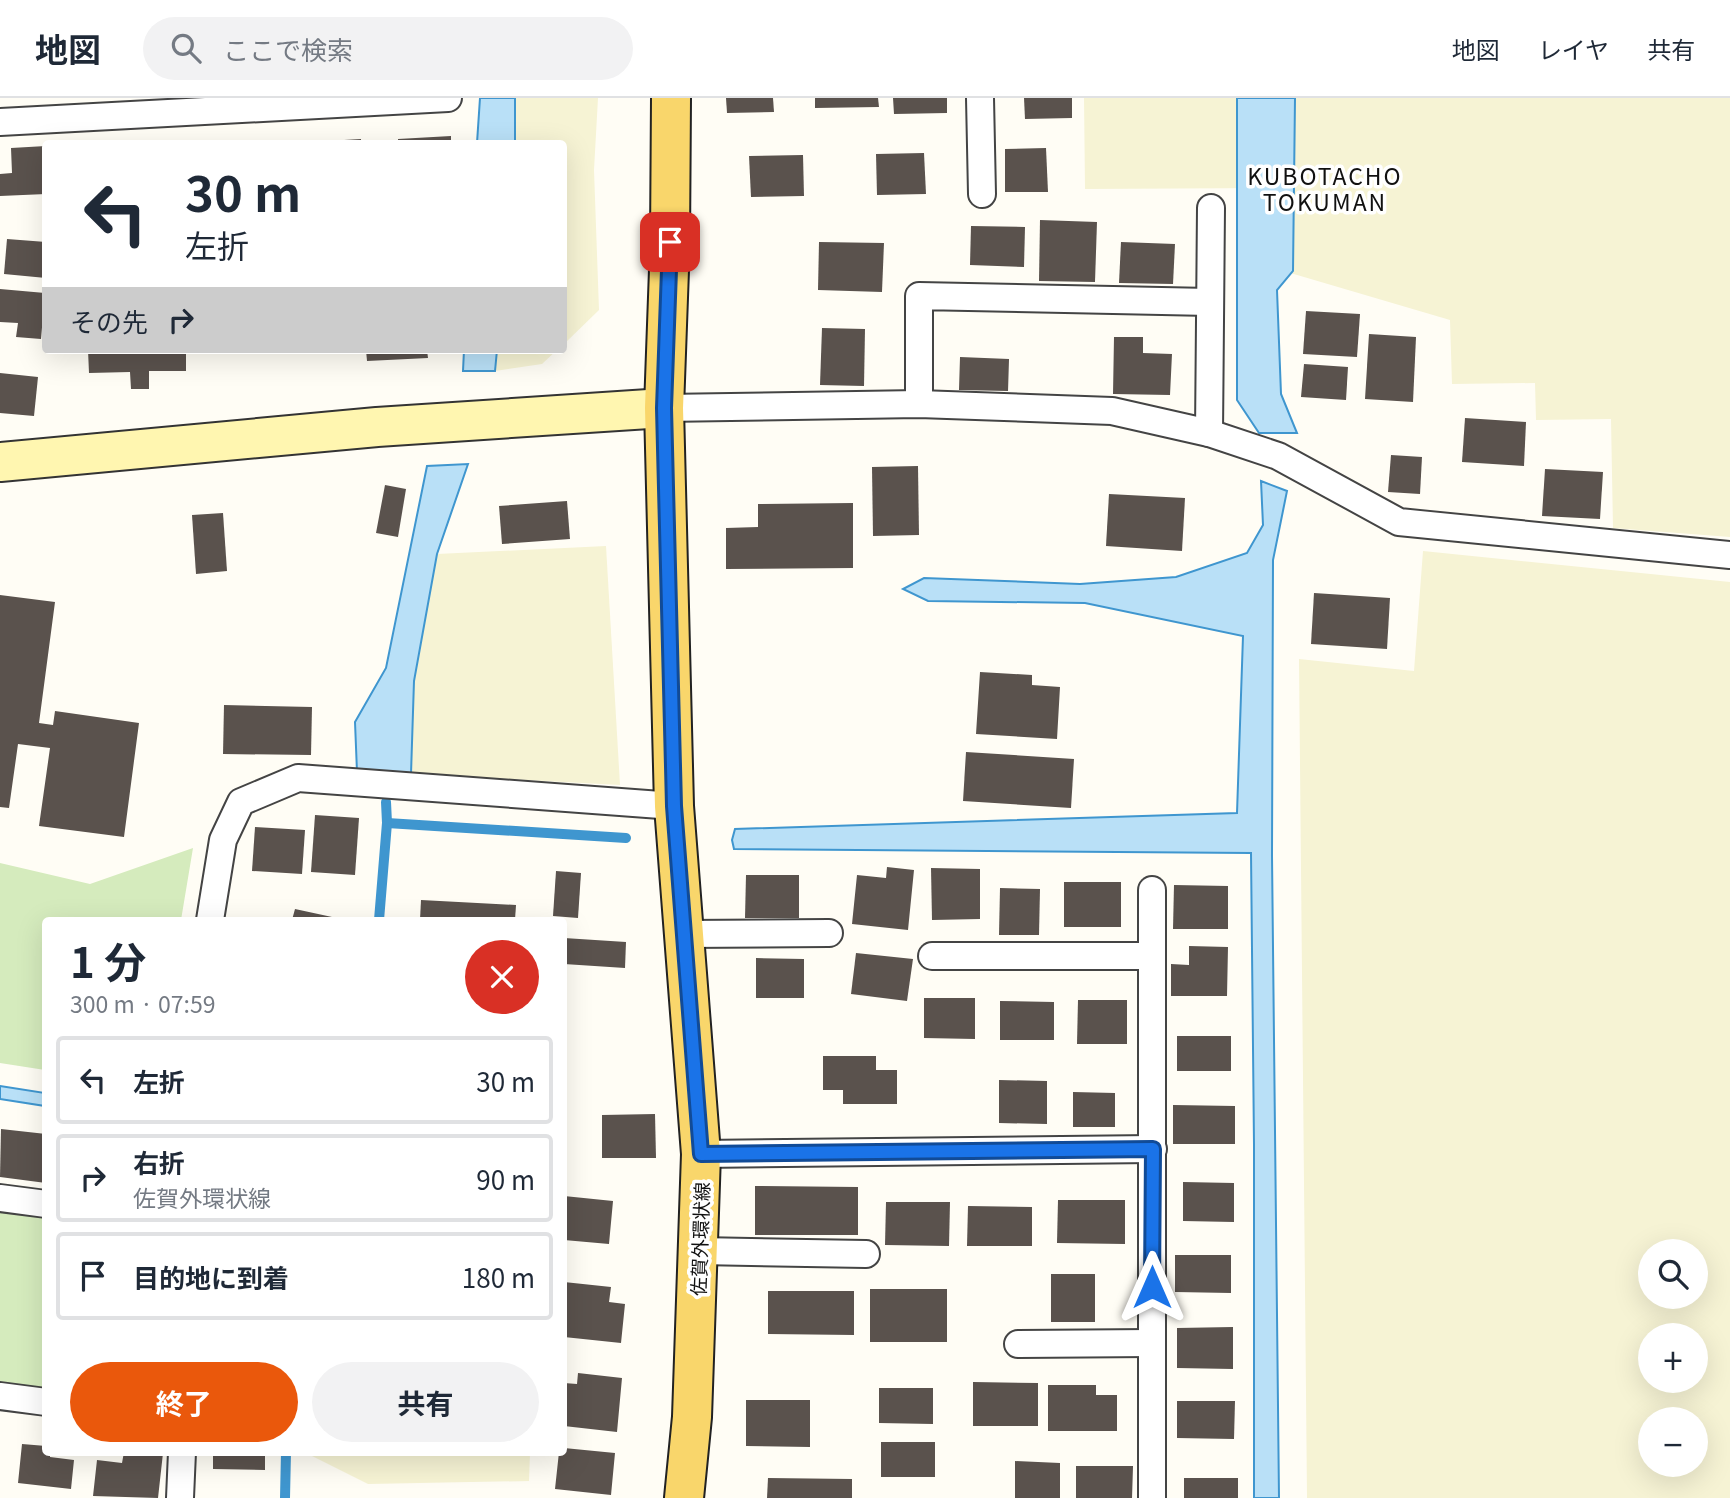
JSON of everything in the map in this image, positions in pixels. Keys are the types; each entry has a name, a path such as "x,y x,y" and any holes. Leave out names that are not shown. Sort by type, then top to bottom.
{"main road":[{"name":"佐賀外環状線","path":"671,98 670,242 664,408 674,806 701,1154 692,1417 684,1498"}],"street":[{"path":"0,122 448,98"},
{"path":"980,98 982,194"},
{"path":"1209,433 1211,208"},
{"path":"919,404 919,296 1210,302"},
{"path":"0,462 377,427 664,408 919,404 1112,411 1209,433 1278,456 1399,522 1730,555"},
{"path":"210,917 223,840 241,802 298,778 674,806"},
{"path":"1152,890 1152,1498"},
{"path":"684,934 828,933"},
{"path":"932,956 1152,956"},
{"path":"701,1154 1153,1149"},
{"path":"0,1198 42,1203"},
{"path":"699,1251 866,1254"},
{"path":"1018,1344 1152,1343"},
{"path":"0,1396 42,1401"},
{"path":"180,1498 182,1456"}],"shaded area":[{"path":"515,98 598,98 594,170 599,310 567,341 567,140 515,140"},
{"path":"1084,98 1730,98 1730,537 1613,528 1611,419 1536,420 1535,383 1452,384 1450,320 1270,267 1270,188 1085,189"},
{"path":"497,354 553,354 542,364 495,371"},
{"path":"606,546 620,785 411,774 414,681 437,554"},
{"path":"1423,551 1730,582 1730,1498 1307,1498 1299,659 1414,671"},
{"path":"312,1456 530,1456 529,1481 368,1484"}],"green space":[{"path":"193,848 182,917 42,917 42,1070 0,1063 0,863 90,884"},
{"path":"0,1210 42,1217 42,1391 0,1385"}],"water":[{"path":"480,98 515,98 515,140 477,140"},
{"path":"1237,98 1295,98 1293,271 1277,290 1281,394 1297,433 1259,433 1237,400"},
{"path":"464,354 497,354 495,371 463,371"},
{"path":"468,464 437,554 414,681 411,774 357,772 355,722 386,668 427,466"},
{"path":"1261,481 1287,491 1273,560 1272,856 1279,1498 1254,1498 1251,853 734,849 732,840 735,829 1237,813 1243,636 1085,603 928,601 903,589 924,578 1080,584 1176,577 1247,553 1263,525"},
{"path":"0,1086 42,1093 42,1106 0,1099"}],"building":[{"path":"726,98 773,98 774,112 727,113"},
{"path":"815,98 878,98 879,107 815,108"},
{"path":"893,98 947,98 947,113 894,114"},
{"path":"1024,98 1072,98 1072,118 1025,119"},
{"path":"451,136 451,140 398,139"},
{"path":"42,146 42,194 0,196 0,174 12,173 11,148"},
{"path":"1046,148 1048,192 1005,192 1005,149"},
{"path":"924,153 926,194 877,195 876,154"},
{"path":"803,155 804,196 751,197 749,156"},
{"path":"1040,220 1097,222 1095,282 1039,281"},
{"path":"971,226 1025,227 1024,267 970,265"},
{"path":"7,239 42,242 42,278 4,274"},
{"path":"819,242 884,243 882,292 818,290"},
{"path":"1121,242 1175,244 1173,284 1119,283"},
{"path":"0,289 42,293 41,339 16,337 18,323 0,322"},
{"path":"1306,311 1360,314 1357,357 1303,354"},
{"path":"822,328 865,329 864,386 820,385"},
{"path":"1369,334 1416,337 1413,402 1365,399"},
{"path":"1114,337 1143,337 1143,353 1172,354 1170,395 1113,394"},
{"path":"88,354 186,354 186,371 149,371 149,389 131,389 130,372 89,373"},
{"path":"366,354 428,354 428,358 367,361"},
{"path":"960,357 1009,359 1008,391 959,390"},
{"path":"1304,364 1348,367 1346,400 1301,397"},
{"path":"0,373 38,377 34,416 0,413"},
{"path":"1465,418 1526,422 1524,466 1462,462"},
{"path":"1391,455 1422,457 1420,494 1388,492"},
{"path":"918,466 919,535 873,536 872,467"},
{"path":"1545,469 1603,472 1600,519 1542,516"},
{"path":"385,485 406,489 398,537 376,533"},
{"path":"1109,494 1185,498 1182,551 1106,546"},
{"path":"567,501 570,539 502,544 499,506"},
{"path":"853,503 853,568 726,569 726,528 758,527 758,504"},
{"path":"223,513 227,571 196,574 192,515"},
{"path":"1314,593 1390,598 1387,649 1311,644"},
{"path":"0,595 55,602 39,723 53,725 55,711 139,723 124,837 39,826 50,748 18,744 9,808 0,807"},
{"path":"980,672 1032,675 1032,685 1060,687 1057,739 976,734"},
{"path":"224,705 312,707 311,755 223,754"},
{"path":"966,752 1074,759 1071,808 963,801"},
{"path":"315,815 359,818 355,875 311,872"},
{"path":"255,827 305,830 302,874 252,871"},
{"path":"887,867 914,870 908,930 852,924 857,875 886,878"},
{"path":"931,868 980,869 980,919 932,920"},
{"path":"556,871 581,873 578,918 553,916"},
{"path":"746,875 799,875 799,918 745,918"},
{"path":"1064,882 1121,882 1121,927 1064,927"},
{"path":"1174,885 1228,886 1228,929 1173,929"},
{"path":"1000,888 1040,889 1039,935 999,935"},
{"path":"421,900 516,905 515,917 420,917"},
{"path":"295,909 332,917 293,917"},
{"path":"567,938 626,942 625,968 567,964"},
{"path":"1189,946 1228,947 1227,996 1171,996 1171,964 1189,965"},
{"path":"856,953 913,959 907,1001 851,994"},
{"path":"756,958 804,959 804,998 756,998"},
{"path":"924,998 975,998 975,1039 924,1038"},
{"path":"1078,1000 1127,1000 1127,1044 1077,1044"},
{"path":"1000,1001 1054,1002 1054,1040 1000,1040"},
{"path":"1177,1036 1231,1036 1231,1071 1177,1071"},
{"path":"823,1056 876,1056 876,1070 897,1070 897,1104 843,1104 843,1090 823,1090"},
{"path":"999,1080 1047,1081 1047,1124 999,1123"},
{"path":"1073,1092 1115,1093 1115,1127 1073,1127"},
{"path":"1173,1105 1235,1106 1235,1144 1173,1144"},
{"path":"655,1114 656,1158 602,1158 602,1115"},
{"path":"1,1129 42,1134 42,1182 0,1177"},
{"path":"1183,1182 1234,1183 1234,1222 1183,1221"},
{"path":"755,1186 858,1187 858,1235 755,1235"},
{"path":"567,1196 613,1201 609,1244 567,1240"},
{"path":"1058,1200 1125,1200 1125,1244 1057,1243"},
{"path":"886,1202 950,1202 949,1246 885,1245"},
{"path":"968,1206 1032,1207 1032,1246 967,1246"},
{"path":"1175,1255 1231,1255 1231,1293 1175,1292"},
{"path":"1051,1274 1095,1274 1095,1322 1051,1322"},
{"path":"567,1282 611,1287 609,1302 625,1304 621,1343 567,1337"},
{"path":"870,1289 947,1289 947,1342 870,1342"},
{"path":"768,1291 854,1291 854,1335 768,1334"},
{"path":"1233,1327 1233,1369 1177,1368 1177,1328"},
{"path":"578,1373 622,1378 617,1432 567,1426 567,1383 577,1384"},
{"path":"973,1382 1038,1383 1038,1426 973,1426"},
{"path":"1048,1385 1096,1385 1096,1395 1117,1395 1117,1431 1048,1431"},
{"path":"879,1388 933,1388 933,1424 879,1423"},
{"path":"746,1400 810,1400 810,1447 746,1446"},
{"path":"1177,1401 1235,1401 1234,1439 1177,1438"},
{"path":"881,1442 935,1442 935,1477 881,1477"},
{"path":"22,1444 42,1446 42,1456 74,1460 71,1489 18,1483"},
{"path":"567,1448 615,1453 611,1495 555,1489 559,1456 567,1456"},
{"path":"123,1456 163,1456 158,1498 93,1496 97,1460 122,1463"},
{"path":"213,1456 265,1456 265,1470 213,1469"},
{"path":"1015,1461 1060,1463 1060,1498 1015,1498"},
{"path":"1076,1466 1133,1466 1132,1498 1076,1498"},
{"path":"768,1478 852,1479 852,1498 767,1498"},
{"path":"1184,1478 1238,1478 1238,1498 1184,1498"}],"waterway":[{"path":"379,917 387,823 386,802"},
{"path":"387,823 626,838"},
{"path":"285,1498 286,1456"}],"district":[{"name":"KUBOTACHO TOKUMAN","path":"1325,188"}],"route":[{"path":"670,242 664,408 674,806 701,1154 1153,1149 1152,1287"}]}
